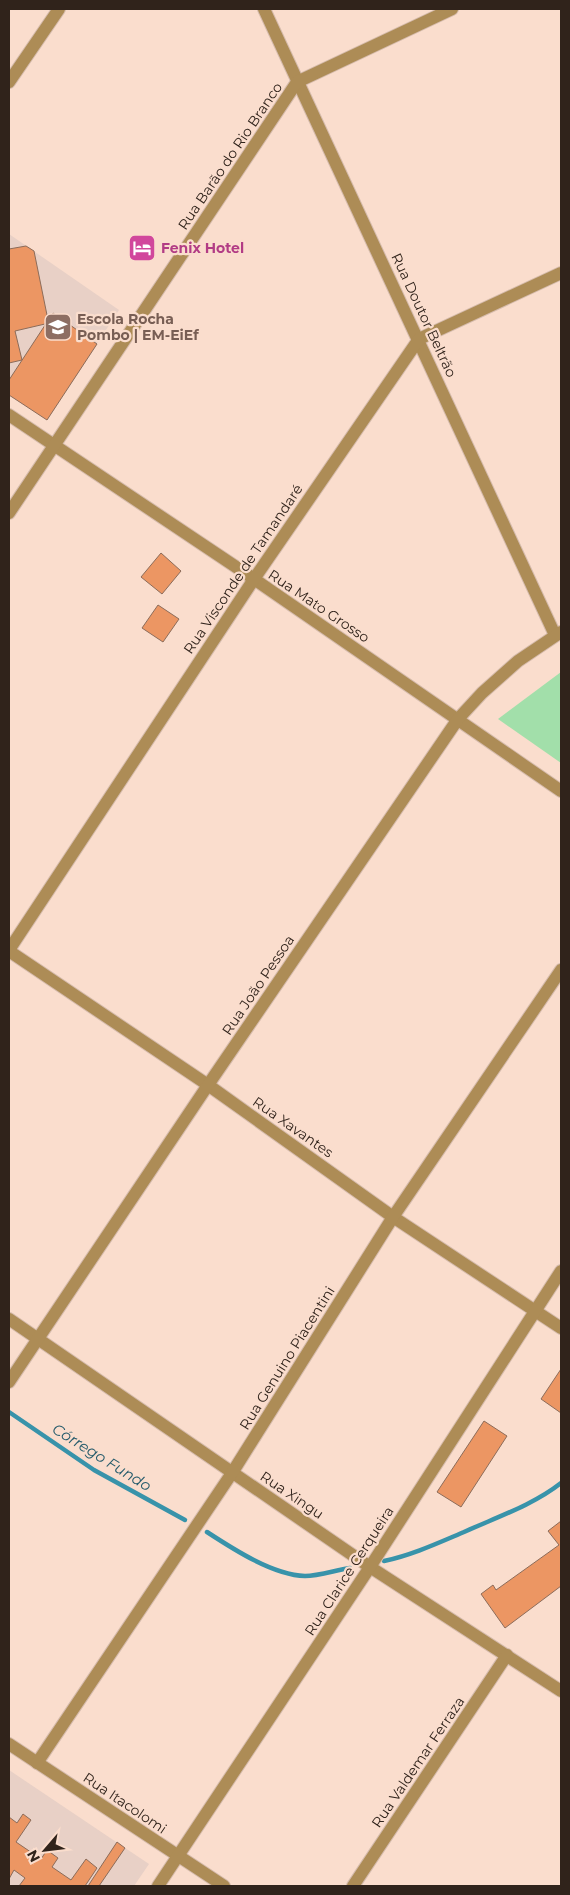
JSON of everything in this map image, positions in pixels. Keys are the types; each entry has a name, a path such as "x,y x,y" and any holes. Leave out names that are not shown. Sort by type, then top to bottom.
{"street":[{"path":"9,82 59,9"},
{"name":"Rua Doutor Beltrão","path":"264,9 558,633"},
{"name":"Rua Barão do Rio Branco","path":"9,514 297,82 452,9"},
{"path":"419,339 561,273"},
{"name":"Rua Visconde de Tamandaré","path":"9,950 254,579 419,339"},
{"name":"Rua Mato Grosso","path":"9,415 254,579 561,791"},
{"name":"Rua João Pessoa","path":"9,1382 458,719 482,693 518,662 558,633"},
{"name":"Rua Xavantes","path":"9,950 208,1086 394,1217 561,1328"},
{"name":"Rua Genuino Piacentini","path":"37,1763 232,1472 394,1217 561,970"},
{"name":"Rua Clarice Cerqueira","path":"158,1886 370,1567 561,1271"},
{"name":"Rua Xingu","path":"9,1319 370,1567 561,1692"},
{"name":"Rua Valdemar Ferraza","path":"353,1886 507,1655"},
{"name":"Rua Itacolomi","path":"9,1744 224,1886"}],"shaded area":[{"name":"Escola Rocha Pombo | EM-EiEf","path":"9,234 119,310 47,420 9,395"},
{"path":"9,1770 149,1864 134,1886 9,1886"}],"green space":[{"path":"561,672 561,763 498,719"}],"building":[{"path":"26,246 34,251 48,320 45,324 15,331 22,360 9,363 9,249"},
{"path":"53,313 97,344 47,420 9,395 9,380"},
{"path":"161,553 181,571 162,594 141,577"},
{"path":"158,605 179,619 163,642 142,628"},
{"path":"561,1369 561,1413 541,1399"},
{"path":"484,1421 507,1436 461,1507 437,1492"},
{"path":"561,1521 561,1586 505,1628 481,1594 493,1585 496,1590 559,1545 548,1531"},
{"path":"23,1814 31,1820 16,1842 41,1859 47,1850 58,1858 52,1867 71,1880 86,1859 97,1868 85,1886 19,1886 25,1878 14,1870 9,1879 9,1817 17,1823"},
{"path":"117,1842 125,1848 99,1886 88,1886"}],"waterway":[{"name":"Córrego Fundo","path":"9,1412 94,1470 185,1520"},
{"name":"Córrego Fundo","path":"384,1561 425,1548 502,1516 539,1498 561,1483"},
{"name":"Córrego Fundo","path":"207,1532 254,1560 293,1575 310,1576 350,1568"}],"place":[{"name":"Fenix Hotel","path":"142,248"},
{"name":"Escola Rocha Pombo | EM-EiEf","path":"58,327"}]}
